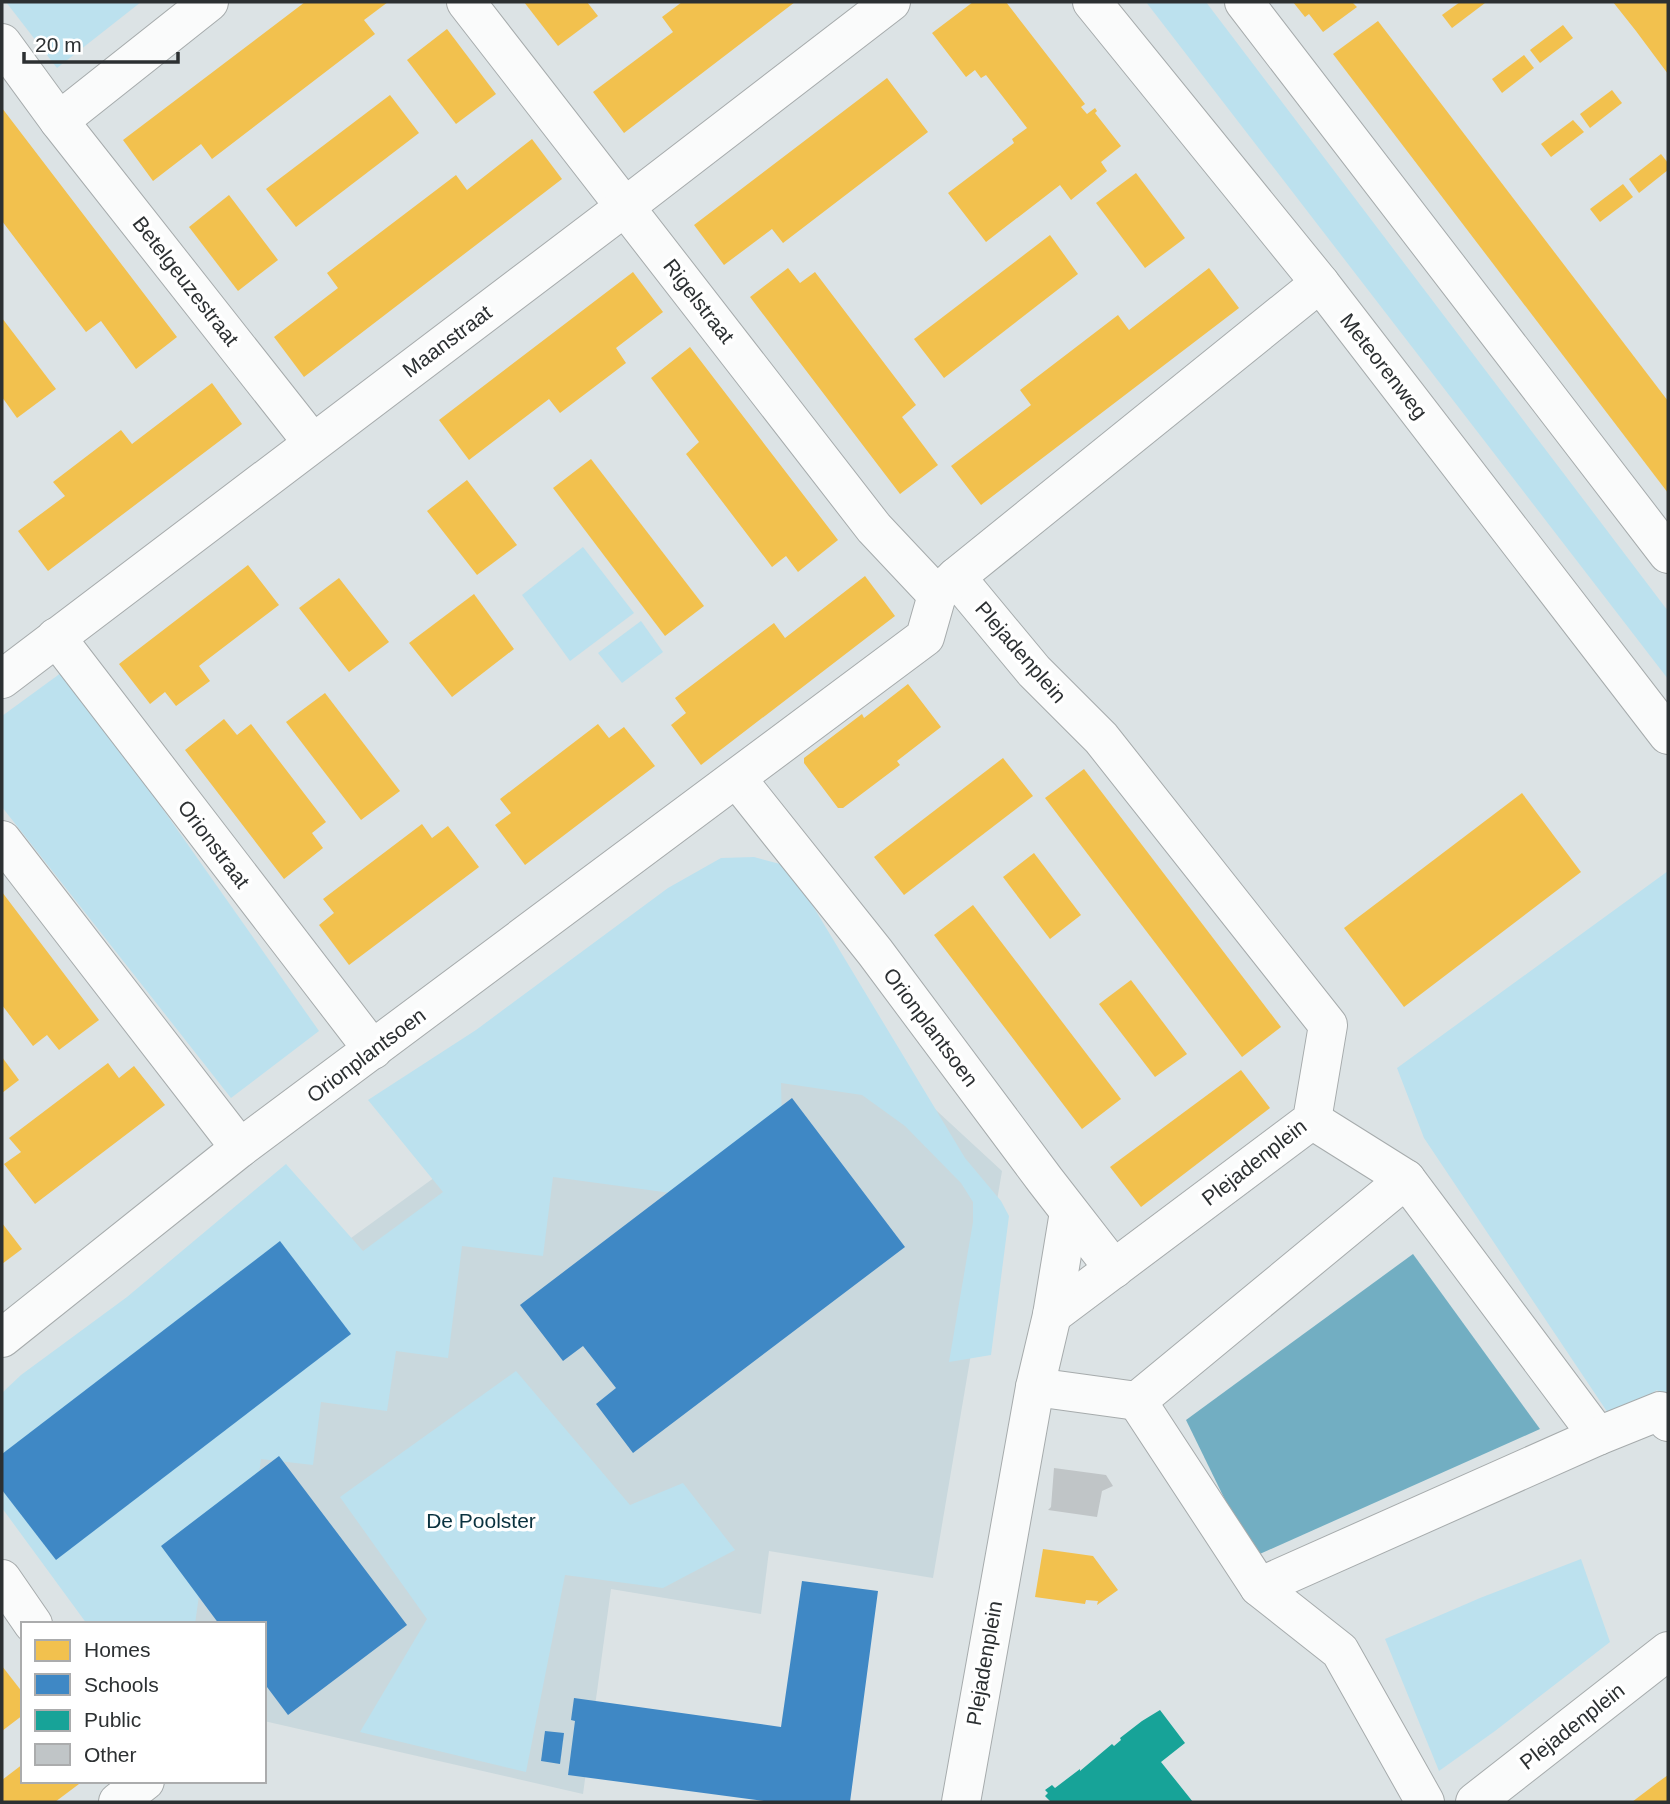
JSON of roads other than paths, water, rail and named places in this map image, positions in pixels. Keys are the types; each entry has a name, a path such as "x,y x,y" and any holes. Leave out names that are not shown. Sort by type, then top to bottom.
{"street":[{"path":"60,121 209,2"},
{"name":"Rigelstraat","path":"466,2 874,528 946,586"},
{"name":"Maanstraat","path":"2,678 891,2"},
{"name":"Meteorenweg","path":"1092,2 1320,283 1668,735"},
{"path":"1244,2 1668,554"},
{"name":"Betelgeuzestraat","path":"2,43 60,121 313,442"},
{"path":"946,586 1320,283"},
{"name":"Orionplantsoen","path":"2,1338 240,1148 925,637 946,586"},
{"name":"Plejadenplein","path":"946,586 1101,738 1328,1025 1312,1120 1052,1315 1035,1387 961,1802"},
{"name":"Orionstraat","path":"56,637 373,1050"},
{"name":"Orionplantsoen","path":"737,779 875,952 1114,1269"},
{"path":"2,841 240,1148"},
{"path":"1312,1120 1406,1179 1598,1436"},
{"path":"1035,1387 1137,1401 1406,1179"},
{"path":"1052,1315 1069,1212"},
{"path":"1137,1401 1259,1587 1340,1651 1425,1802"},
{"path":"1259,1587 1598,1436 1660,1411 1668,1422"},
{"path":"2,1579 32,1622"},
{"name":"Plejadenplein","path":"1475,1802 1668,1651"},
{"path":"118,1802 144,1783"}],"park label":[{"name":"De Poolster","path":"481,1520"}]}
